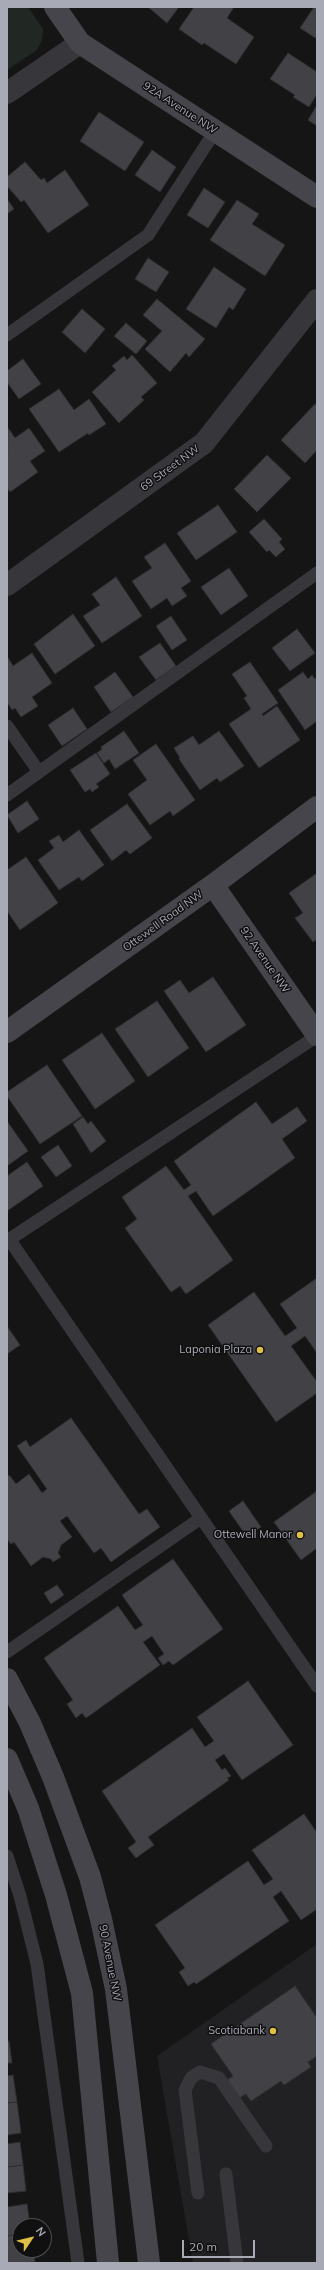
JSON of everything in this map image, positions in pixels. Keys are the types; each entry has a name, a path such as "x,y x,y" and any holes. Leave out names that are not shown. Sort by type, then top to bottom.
{"main road":[{"name":"92A Avenue NW","path":"55,7 80,43 317,197"},
{"name":"Ottewell Road NW","path":"7,1032 213,885 317,807"},
{"name":"92 Avenue NW","path":"213,885 317,1036"},
{"name":"90 Avenue NW","path":"7,1679 53,1777 90,1877 101,1919 116,1989 149,2263"},
{"path":"7,1759 30,1815 56,1895 82,1993 108,2263"}],"street":[{"path":"7,93 80,43"},
{"name":"69 Street NW","path":"7,585 204,443 317,300"}],"lane":[{"path":"7,335 148,235 215,131"},
{"path":"7,795 317,572"},
{"path":"7,726 39,772"},
{"path":"317,1036 8,1240 317,1686"},
{"path":"7,1652 201,1518"},
{"path":"7,1856 20,1896 37,1964 78,2263"},
{"path":"198,2193 185,2090 191,2078 200,2072 219,2078 266,2146"},
{"path":"226,2174 237,2263"}],"shaded area":[{"path":"7,7 28,7 43,29 42,40 37,50 7,70"},
{"path":"317,1944 317,2263 193,2263 157,2056"}],"building":[{"path":"148,7 179,7 167,23"},
{"path":"194,7 234,7 227,18 254,37 236,64 204,43 202,45 179,29"},
{"path":"314,7 317,7 317,39 300,28"},
{"path":"288,53 317,72 317,94 309,107 293,97 295,95 270,79"},
{"path":"317,105 317,126 308,120"},
{"path":"99,112 144,142 125,171 80,141"},
{"path":"152,150 176,167 160,192 135,175"},
{"path":"25,162 41,180 44,178 47,183 65,170 89,205 48,233 24,200 21,202 7,186 7,177"},
{"path":"204,188 225,202 208,228 187,215"},
{"path":"7,199 14,209 7,214"},
{"path":"237,200 259,214 252,224 285,245 265,276 210,240"},
{"path":"148,258 169,272 156,292 135,279"},
{"path":"214,267 246,289 233,310 229,307 216,328 186,309"},
{"path":"157,299 205,339 189,357 186,353 170,372 145,349 162,331 143,315"},
{"path":"82,309 105,329 85,353 62,332"},
{"path":"126,323 147,341 136,354 114,336"},
{"path":"132,355 157,383 141,397 144,400 119,423 92,392 116,370 112,366 124,356 127,360"},
{"path":"23,359 41,384 19,399 7,382 7,371"},
{"path":"59,389 74,410 89,399 106,424 89,435 88,433 59,452 29,409"},
{"path":"315,404 317,406 317,450 305,463 281,440"},
{"path":"8,428 15,438 29,428 45,451 30,461 38,472 10,492 7,488"},
{"path":"267,455 291,478 257,512 234,489"},
{"path":"218,505 237,532 196,560 177,533"},
{"path":"264,519 282,539 279,542 285,549 276,557 269,550 267,552 249,532"},
{"path":"165,543 191,581 181,588 187,596 172,606 167,598 151,609 132,581 152,568 144,557"},
{"path":"229,568 248,596 221,615 201,587"},
{"path":"116,577 142,616 102,643 83,616 100,605 92,594"},
{"path":"73,614 95,646 55,674 34,644"},
{"path":"171,616 187,640 172,650 156,626"},
{"path":"297,629 315,653 290,671 272,648"},
{"path":"160,643 176,666 156,680 139,657"},
{"path":"32,653 52,683 32,697 38,706 21,717 15,708 12,710 7,702 7,656 13,666"},
{"path":"250,662 278,703 262,714 263,716 277,706 300,740 259,768 229,724 251,709 244,698 247,696 232,674"},
{"path":"115,672 133,697 111,712 94,687"},
{"path":"303,672 308,679 312,675 315,679 317,677 317,721 305,730 278,690"},
{"path":"73,708 87,729 62,746 48,725"},
{"path":"124,731 139,753 115,769 109,759 104,763 97,753 102,749 101,747"},
{"path":"219,731 244,766 220,782 217,778 200,790 179,759 180,758 174,748 193,736 199,745"},
{"path":"156,744 195,800 173,816 170,811 150,825 128,794 147,780 133,760"},
{"path":"96,753 110,774 96,784 99,787 92,792 90,789 85,792 70,770"},
{"path":"27,801 39,819 18,833 7,815"},
{"path":"127,804 152,838 130,854 126,850 112,861 90,830"},
{"path":"79,830 104,865 82,881 79,877 59,890 38,860 54,848 49,841 59,835 63,842"},
{"path":"26,857 58,903 20,930 7,911 7,870"},
{"path":"317,873 317,942 316,940 313,942 295,918 303,913 289,893"},
{"path":"213,977 246,1025 206,1052 164,991 180,980 189,993"},
{"path":"157,1001 189,1048 148,1077 115,1029"},
{"path":"102,1033 135,1081 95,1109 62,1060"},
{"path":"47,1065 82,1116 40,1144 7,1096 7,1092"},
{"path":"256,1102 272,1124 297,1107 307,1121 282,1139 295,1158 213,1216 196,1191 188,1196 233,1260 186,1294 180,1286 171,1292 125,1228 137,1219 122,1197 166,1166 184,1190 191,1185 174,1161"},
{"path":"83,1117 88,1124 91,1121 106,1141 91,1153 73,1124"},
{"path":"7,1121 28,1151 7,1166"},
{"path":"58,1145 72,1166 56,1177 41,1157"},
{"path":"27,1162 43,1186 7,1211 7,1176"},
{"name":"Laponia Plaza","path":"317,1278 317,1353 305,1336 291,1346 317,1382 317,1393 276,1422 208,1325 254,1292 285,1336 297,1328 280,1304"},
{"path":"7,1326 20,1345 7,1354"},
{"path":"71,1418 139,1514 147,1509 160,1527 111,1562 101,1548 94,1553 67,1516 60,1521 72,1537 61,1545 58,1553 61,1557 53,1562 51,1559 43,1557 31,1566 14,1542 11,1544 7,1539 7,1475 10,1476 16,1484 29,1474 42,1493 47,1489 17,1446 26,1440 30,1447"},
{"name":"Ottewell Manor","path":"317,1491 317,1548 301,1560 274,1522"},
{"path":"243,1501 261,1527 247,1537 229,1511"},
{"path":"173,1559 223,1629 173,1665 169,1661 163,1665 158,1658 164,1654 152,1636 143,1642 160,1665 86,1718 82,1713 76,1718 67,1704 73,1700 44,1658 118,1606 135,1630 143,1625 122,1595"},
{"path":"57,1585 64,1595 51,1604 44,1593"},
{"path":"248,1681 293,1745 242,1780 224,1754 215,1760 222,1770 225,1768 231,1776 227,1778 229,1780 148,1837 154,1845 136,1858 128,1848 136,1842 102,1791 192,1728 205,1747 214,1741 197,1717"},
{"path":"304,1814 317,1833 317,1909 301,1920 281,1891 273,1897 289,1921 196,1984 194,1982 188,1986 179,1972 185,1968 155,1925 248,1861 264,1885 273,1879 252,1850"},
{"name":"Scotiabank","path":"295,1986 317,2018 317,2056 308,2062 311,2067 284,2085 281,2081 251,2101 246,2094 236,2100 224,2082 233,2076 211,2044"},
{"path":"7,2041 9,2041 12,2063 7,2063"},
{"path":"13,2075 17,2102 7,2103 7,2076"},
{"path":"17,2102 21,2133 7,2135 7,2103"},
{"path":"20,2142 23,2165 7,2167 7,2144"},
{"path":"23,2165 26,2191 7,2193 7,2167"},
{"path":"27,2204 29,2218 12,2218 12,2235 7,2236 7,2207"},
{"path":"12,2235 12,2258 34,2258 35,2262 7,2263 7,2236"}],"place":[{"name":"Laponia Plaza","path":"260,1350"},
{"name":"Ottewell Manor","path":"300,1535"},
{"name":"Scotiabank","path":"273,2031"}]}
